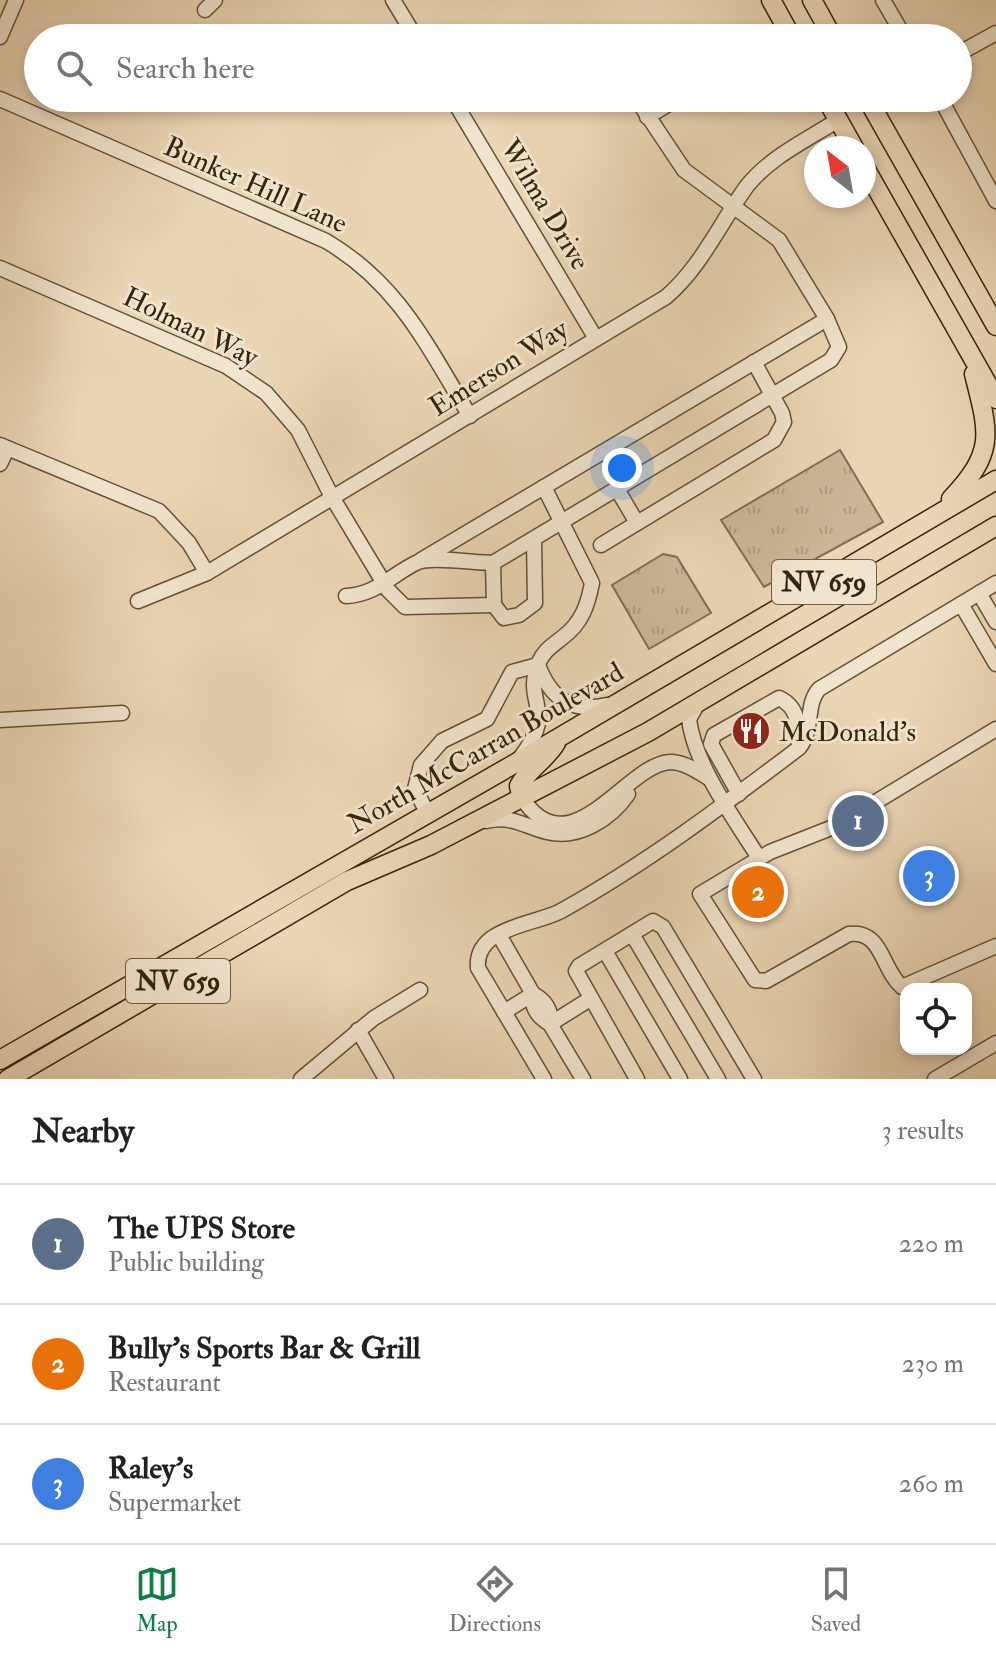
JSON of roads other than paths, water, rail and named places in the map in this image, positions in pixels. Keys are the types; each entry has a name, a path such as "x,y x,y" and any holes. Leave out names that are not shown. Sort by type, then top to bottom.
{"main road":[{"path":"771,0 784,24"},
{"path":"812,0 825,24"},
{"path":"834,112 847,136"},
{"path":"880,112 996,326"},
{"path":"876,187 996,399"},
{"path":"934,516 975,472 988,439 968,348"},
{"name":"North McCarran Boulevard","path":"0,1060 619,703 996,480"},
{"name":"North McCarran Boulevard","path":"8,1079 347,881 470,825 698,703 996,526"},
{"path":"522,798 519,786 524,777 541,764 559,737"}],"street":[{"path":"0,37 16,0"},
{"path":"393,0 408,24"},
{"path":"883,0 897,24"},
{"path":"972,46 996,33"},
{"name":"Bunker Hill Lane","path":"0,99 24,109"},
{"name":"Bunker Hill Lane","path":"30,112 326,241 350,255 381,282 407,312 470,416"},
{"name":"Wilma Drive","path":"460,112 595,337"},
{"path":"421,560 493,563 774,395 831,360 837,352 838,340 779,240 684,170 644,112"},
{"path":"647,117 655,112"},
{"path":"948,112 996,201"},
{"name":"Emerson Way","path":"138,601 207,573 666,297 681,284 762,170 838,120"},
{"name":"Holman Way","path":"0,268 247,378 283,410 298,430 332,497 396,602 405,607 494,605"},
{"path":"346,596 359,595 384,583 827,319"},
{"path":"601,545 774,440 784,422 774,395 754,362"},
{"path":"0,464 4,447 159,511 183,535 207,573"},
{"path":"514,764 534,740 540,723 533,683 538,665 544,652 583,616 592,583 544,487"},
{"path":"617,489 637,523"},
{"path":"493,563 494,605 504,618 511,619 535,603 534,539"},
{"path":"544,1079 478,968 477,958 486,943 519,924 562,910 683,837 799,748 811,727 813,696 819,689 996,583"},
{"path":"979,593 996,622"},
{"path":"961,604 990,641 996,664"},
{"path":"538,665 552,694 567,704 592,709 619,703"},
{"path":"428,814 415,789 421,765 442,741 487,719 512,672 538,665"},
{"path":"739,794 711,744 714,735 779,698 789,702 796,714 799,748"},
{"path":"698,703 689,719 691,732 710,779 759,858"},
{"path":"0,720 122,713"},
{"path":"996,729 836,826 759,858 700,894 755,980 766,981 849,934 862,933 872,938 902,987 996,946"},
{"path":"522,798 549,820 567,822 584,819 659,764 672,762 684,765 710,779"},
{"path":"470,825 503,817 526,822 544,832 578,831 606,816 624,800 631,786"},
{"path":"637,1079 576,971 653,921 663,927 751,1078"},
{"path":"632,934 718,1079"},
{"path":"499,935 533,994 545,1004 551,1015 550,1024 583,1079"},
{"path":"605,951 680,1079"},
{"path":"301,1079 358,1030 420,990"},
{"path":"504,1012 533,994"},
{"path":"550,1024 590,999"},
{"path":"358,1030 386,1079"},
{"path":"935,1079 996,1043"}],"place":[{"name":"McDonald's","path":"751,731"},
{"name":"The UPS Store","path":"858,821"},
{"name":"Raley's","path":"929,876"},
{"name":"Bully's Sports Bar & Grill","path":"758,892"}]}
